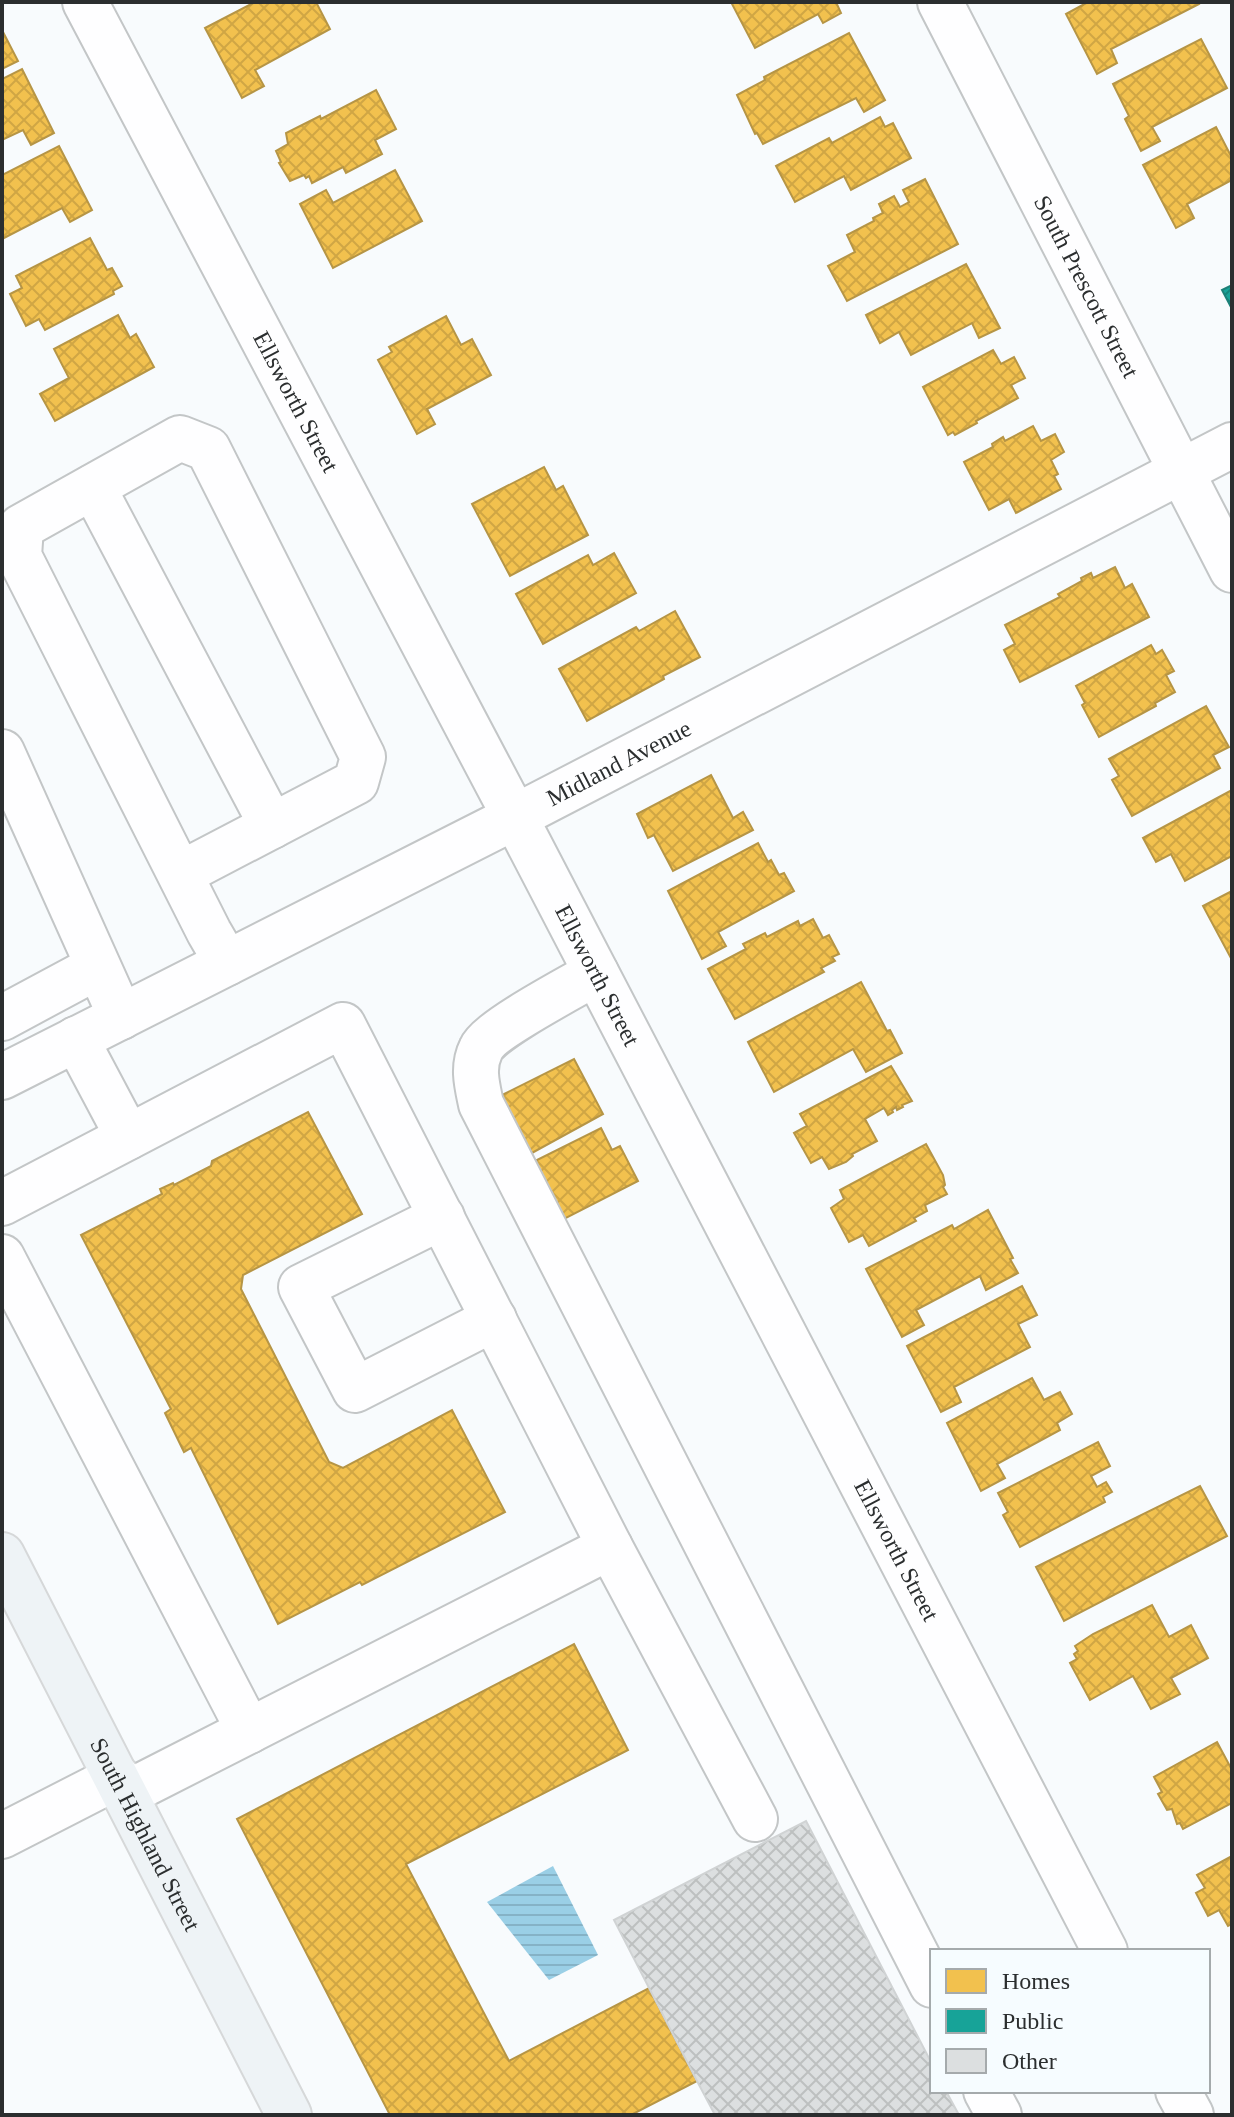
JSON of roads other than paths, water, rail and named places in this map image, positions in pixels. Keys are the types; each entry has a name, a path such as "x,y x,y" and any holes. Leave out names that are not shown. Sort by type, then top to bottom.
{"main road":[{"name":"South Highland Street","path":"2,1555 289,2115"}],"street":[{"name":"Ellsworth Street","path":"85,2 515,817 1104,1949"},
{"name":"South Prescott Street","path":"940,2 1232,570"},
{"path":"180,874 356,782 363,757 208,449 180,438 21,527 19,556 180,874 227,963"},
{"name":"Midland Avenue","path":"2,1077 515,817 1232,445"},
{"path":"93,487 272,826"},
{"path":"2,752 121,1017"},
{"path":"2,1018 97,967"},
{"path":"596,973 501,1029 481,1046 475,1072 481,1104 930,1981"},
{"path":"2,1203 343,1025 610,1547 755,1819"},
{"path":"76,1039 128,1137"},
{"path":"442,1217 301,1287 355,1390 494,1319"},
{"path":"2,1257 249,1731"},
{"path":"2,1836 249,1731 610,1547"},
{"path":"987,2093 999,2115"},
{"path":"1179,2093 1191,2115"}],"water":[{"path":"553,1866 598,1955 549,1980 487,1902"}]}
